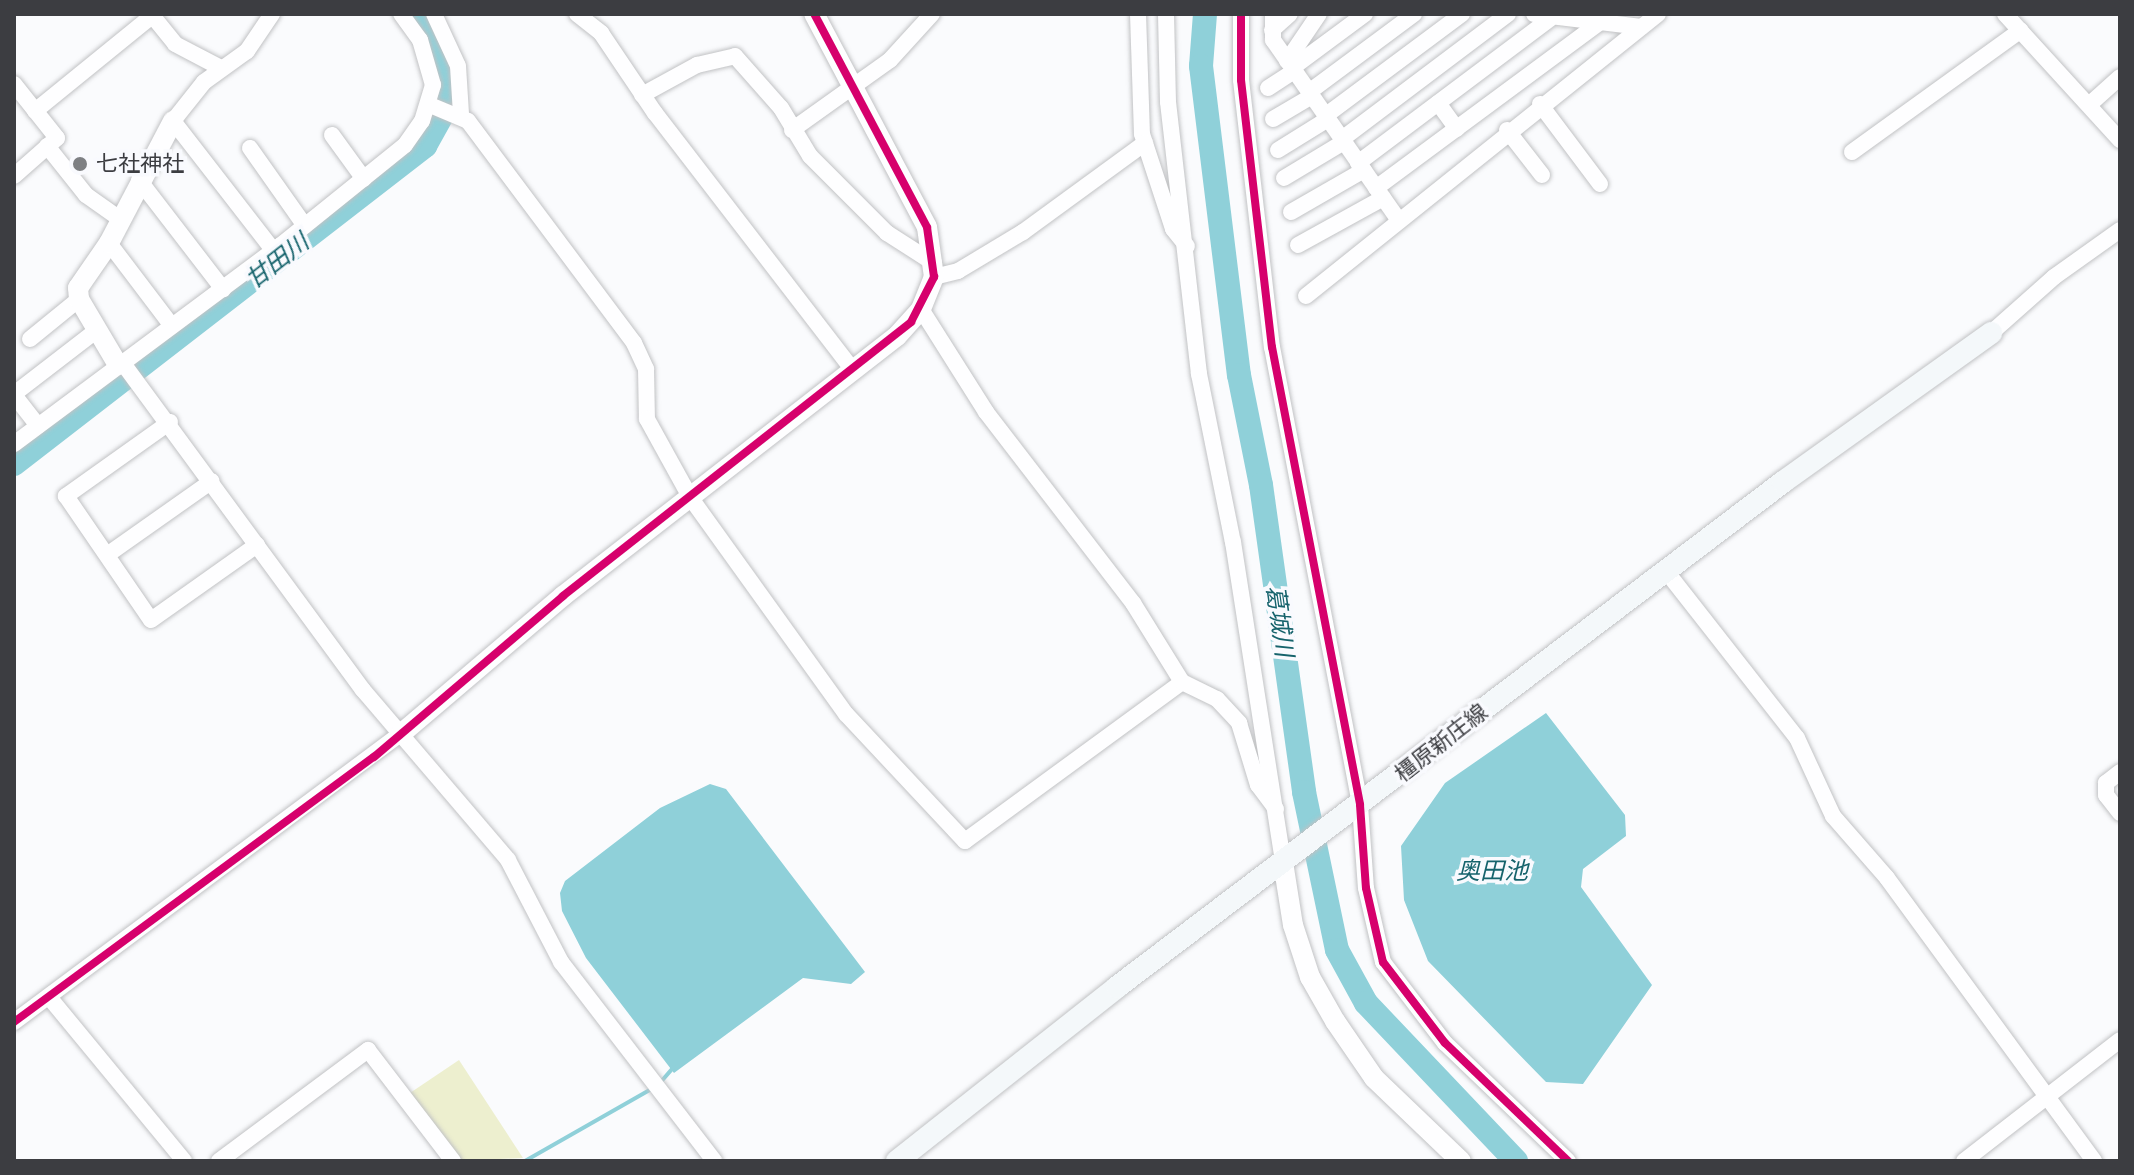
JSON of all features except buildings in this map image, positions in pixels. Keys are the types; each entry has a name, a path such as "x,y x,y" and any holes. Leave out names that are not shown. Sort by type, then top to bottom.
{"main road":[{"name":"橿原新庄線","path":"897,1161 1666,571 1991,333"}],"street":[{"path":"272,14 247,51 221,68 173,121 139,180 109,243 78,288 79,299 122,365 170,422 363,690 508,860 561,962 714,1161"},
{"path":"401,14 430,62 445,109 634,343 646,369 647,419 690,497 846,714 965,841 1182,682"},
{"path":"14,444 274,251 445,109 458,66 434,14"},
{"path":"577,14 601,33 642,95 853,370"},
{"path":"14,1022 401,734 690,497 853,370 921,309 934,270 927,227 814,14"},
{"path":"792,130 900,52 932,14"},
{"path":"1138,14 1139,114 1145,143 1173,229 1187,247"},
{"path":"1166,14 1168,102 1187,247 1199,374 1233,542 1287,859 1293,925 1310,977 1335,1021 1374,1078 1461,1161"},
{"path":"1241,14 1241,80 1272,347 1366,888 1383,962 1396,985 1445,1043 1568,1161"},
{"path":"1290,14 1272,22 1291,67 1397,218"},
{"path":"1291,67 1319,14"},
{"path":"1268,88 1291,67 1365,14"},
{"path":"1273,119 1414,14"},
{"path":"1278,150 1327,118 1462,14"},
{"path":"1284,178 1343,140 1508,14"},
{"path":"1306,296 1397,218 1658,14"},
{"path":"2005,14 2120,140"},
{"path":"35,111 151,15 175,44 221,68"},
{"path":"1291,212 1361,166 1542,16 1641,27"},
{"path":"1298,245 1380,193 1457,129 1608,21"},
{"path":"1852,152 2021,30"},
{"path":"1419,46 1436,68"},
{"path":"642,95 697,65 735,56 781,108 810,156 887,233 934,270 958,271 1014,238 1145,143"},
{"path":"2090,104 2120,77"},
{"path":"14,84 57,138 14,176"},
{"path":"1438,103 1457,129"},
{"path":"1540,104 1600,184"},
{"path":"173,121 274,251"},
{"path":"1507,130 1542,175"},
{"path":"332,135 364,179"},
{"path":"47,146 86,195 120,219"},
{"path":"250,148 305,226"},
{"path":"139,180 223,289"},
{"path":"1991,333 2054,277 2120,230"},
{"path":"109,243 172,326"},
{"path":"30,339 79,299"},
{"path":"921,309 986,412 1133,603 1182,682 1217,699 1239,723 1258,785 1277,810"},
{"path":"38,426 14,394 97,330"},
{"path":"170,422 66,496 151,620 257,545"},
{"path":"107,555 212,481"},
{"path":"1666,571 1797,738 1833,816 1887,878 2094,1161"},
{"path":"2120,772 2106,783 2106,795 2120,813"},
{"path":"49,997 184,1161"},
{"path":"1964,1161 2120,1040"},
{"path":"219,1161 368,1050 453,1161"}],"green space":[{"path":"459,1060 523,1158 457,1161 407,1095"}],"water":[{"name":"奥田池","path":"1546,713 1625,815 1626,836 1583,869 1581,887 1652,985 1583,1084 1546,1082 1428,961 1404,900 1401,846 1445,783"},
{"path":"710,784 726,789 865,972 851,984 803,978 674,1073 586,958 562,911 560,893 565,881 660,808"}],"waterway":[{"name":"甘田川","path":"14,464 425,146 443,114 447,79 440,49 418,14"},
{"name":"葛城川","path":"1205,14 1201,66 1239,375 1261,485 1304,792 1337,950 1366,1003 1516,1161"},
{"path":"659,1084 674,1067"},
{"path":"525,1161 651,1089"}],"cycle path":[{"path":"14,1022 374,757 563,596 911,322 934,277 927,227 814,14"},
{"path":"1241,14 1241,80 1272,347 1360,805 1366,888 1383,962 1445,1043 1568,1161"}],"place":[{"name":"七社神社","path":"80,164"}]}
